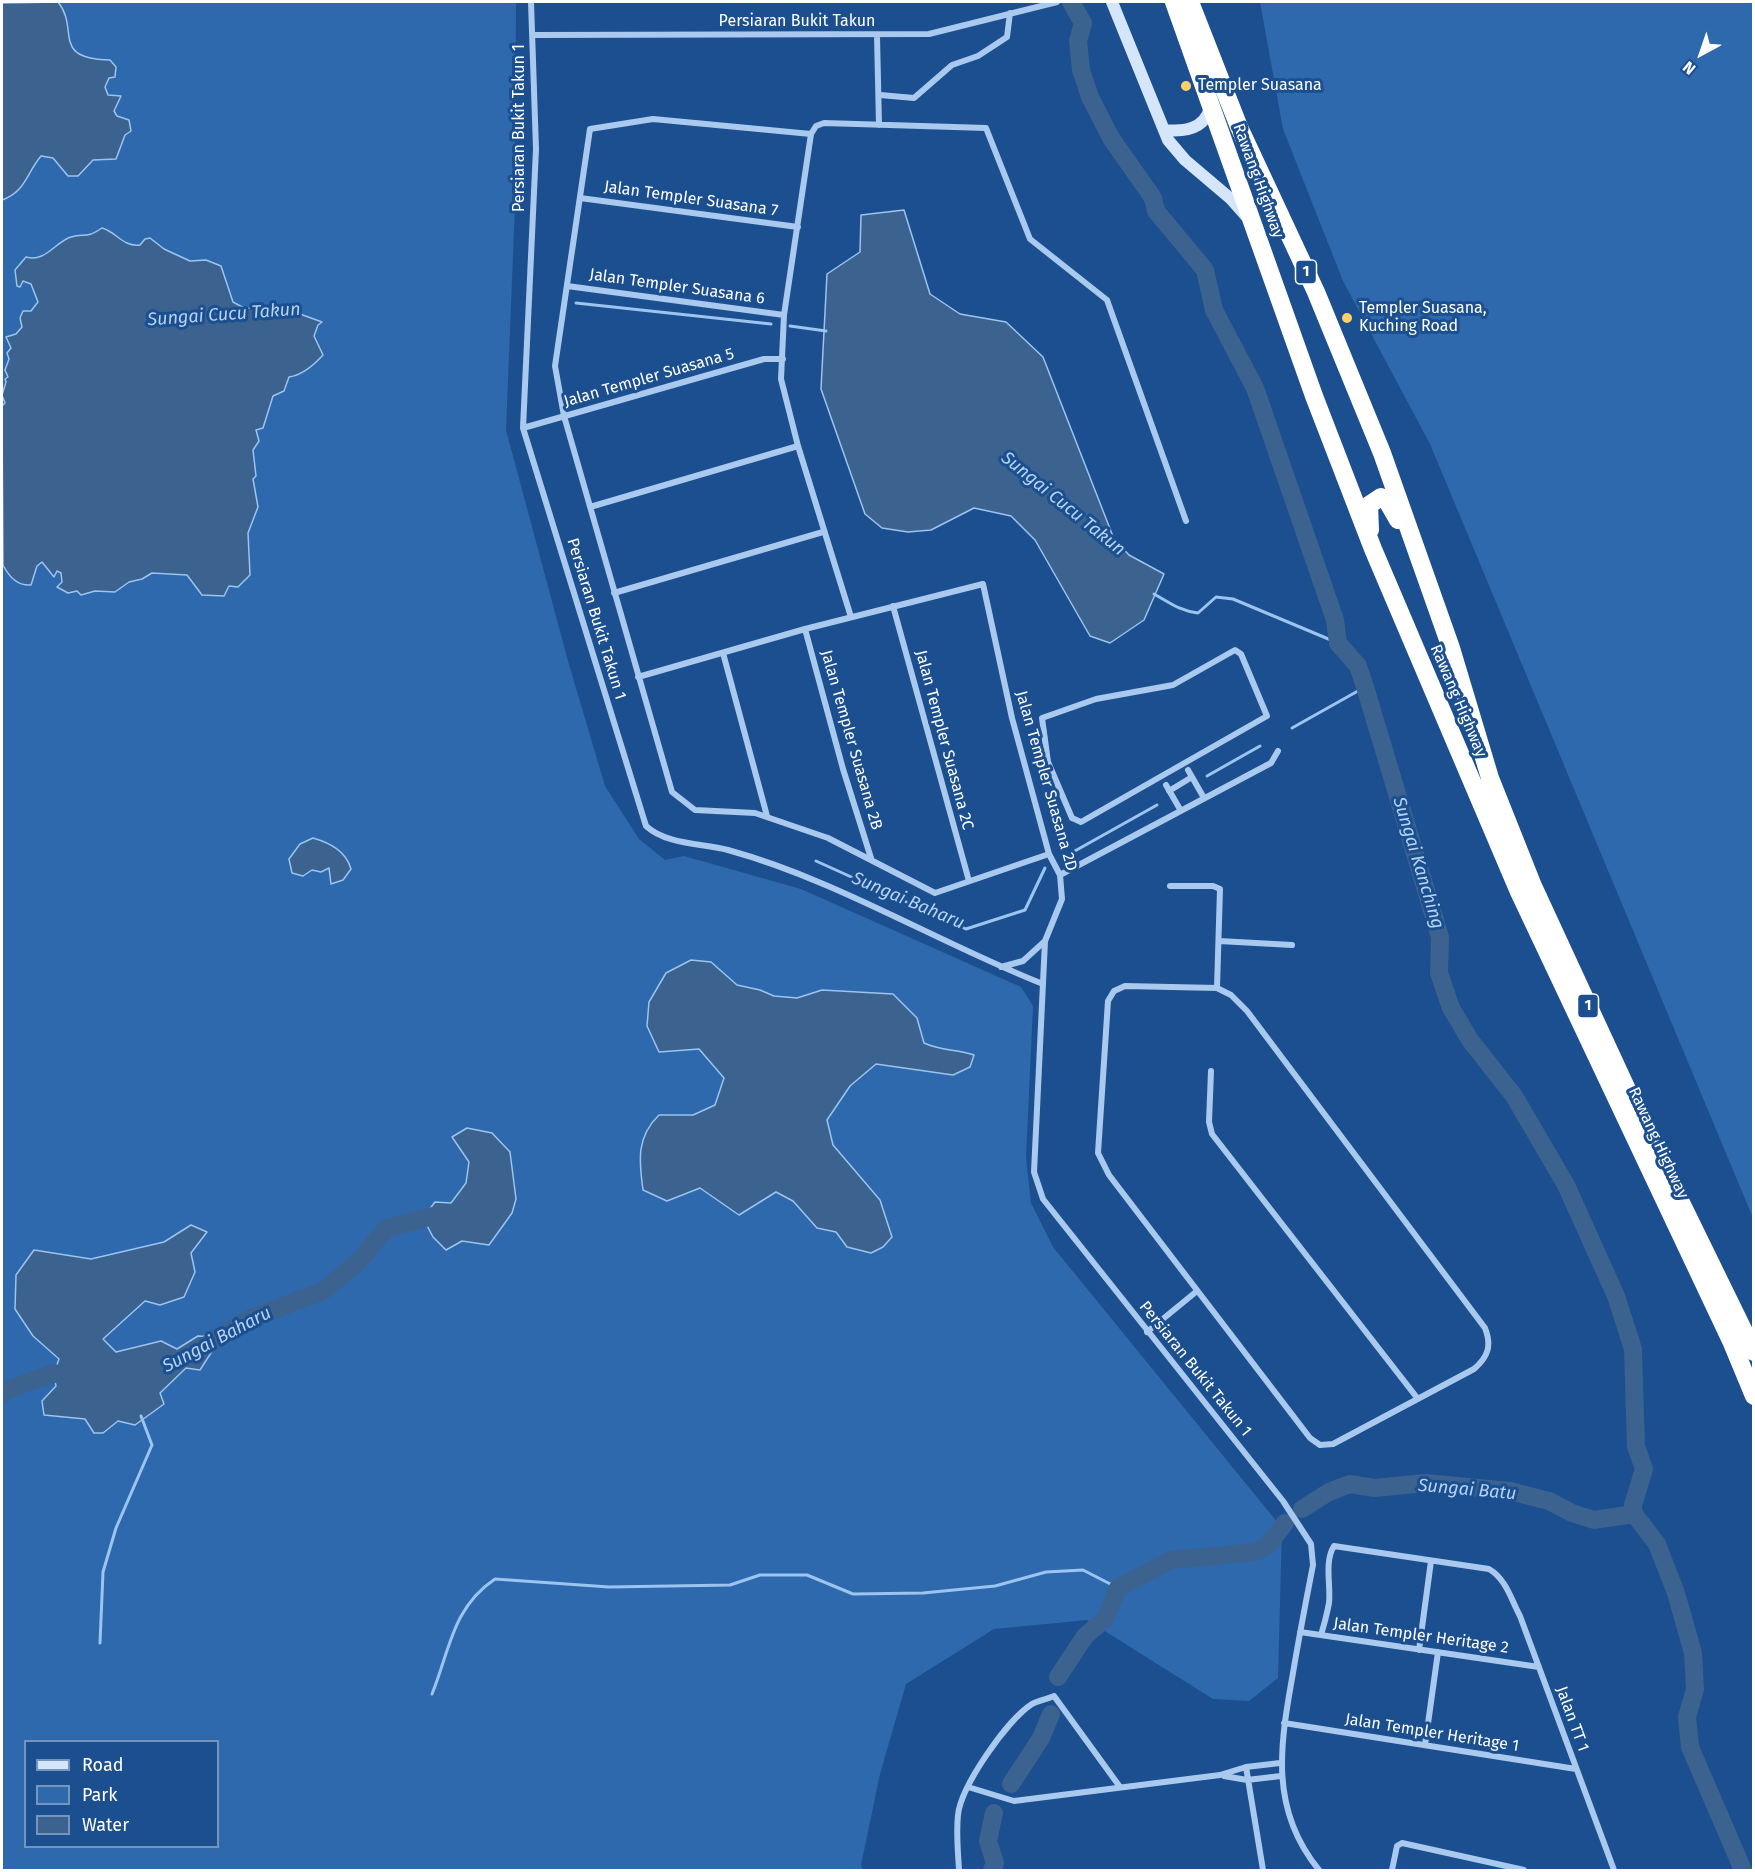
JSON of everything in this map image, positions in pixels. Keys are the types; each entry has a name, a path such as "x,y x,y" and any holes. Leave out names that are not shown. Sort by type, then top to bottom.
{"highway":[{"name":"Rawang Highway","path":"1174,2 1314,396 1373,549 1519,892 1732,1343 1754,1396"},
{"name":"Rawang Highway","path":"1190,2 1239,127 1316,292 1382,453 1416,545 1490,778 1533,886 1644,1127 1754,1352"},
{"path":"1373,549 1369,505 1381,497 1386,499 1416,545"}],"street":[{"name":"Persiaran Bukit Takun 1","path":"531,2 534,35 536,149 523,428 646,826 657,836 728,850 803,876 1000,967 1042,984 1034,1172 1043,1199 1284,1501 1311,1544 1313,1565 1284,1723 1280,1763 1286,1807 1297,1835 1319,1870"},
{"name":"Persiaran Bukit Takun","path":"534,35 876,36 929,34 1057,2"},
{"path":"1112,2 1164,130 1176,151 1231,199 1256,228"},
{"path":"880,95 914,98 952,65 978,56 1007,37 1010,13"},
{"path":"876,36 880,95 879,125"},
{"path":"1164,130 1180,132 1192,128 1208,116 1210,108"},
{"path":"811,134 653,119 590,129 555,366 564,416 672,792 695,810 755,813 828,838 871,858 935,893 1049,854"},
{"path":"851,617 823,532 781,379 784,315 811,134 816,126 824,123 986,128 1029,239 1107,300 1186,521"},
{"name":"Jalan Templer Suasana 7","path":"580,198 798,227"},
{"name":"Jalan Templer Suasana 6","path":"567,286 784,315"},
{"name":"Jalan Templer Suasana 5","path":"523,428 764,359 783,359"},
{"path":"590,507 798,446"},
{"path":"614,593 823,532"},
{"name":"Jalan Templer Suasana 2D","path":"893,606 983,584 1012,718 1049,854 1060,875 1062,899 1045,942 1042,984"},
{"path":"638,677 893,606"},
{"name":"Jalan Templer Suasana 2C","path":"893,606 969,881"},
{"name":"Jalan Templer Suasana 2B","path":"805,629 843,769 871,858"},
{"path":"1235,650 1241,654 1267,716 1080,822 1072,819 1048,762 1041,722 1046,715 1096,699 1173,685 1235,650"},
{"path":"723,653 766,816"},
{"path":"1060,875 1271,763 1278,751"},
{"path":"1188,770 1204,798"},
{"path":"1180,811 1167,788 1192,777"},
{"path":"1170,886 1213,886 1220,889 1217,988"},
{"path":"1219,941 1292,945"},
{"path":"1000,967 1023,961 1045,942"},
{"path":"1125,986 1217,988 1231,995 1247,1011 1485,1328 1489,1338 1488,1352 1484,1360 1474,1369 1333,1444 1320,1445 1310,1438 1197,1291 1109,1175 1098,1154 1108,1001 1114,991 1125,986"},
{"path":"1211,1071 1209,1122 1212,1134 1418,1399"},
{"path":"1148,1332 1197,1291"},
{"path":"1321,1635 1329,1604 1331,1581 1329,1558 1334,1546 1431,1561 1419,1650"},
{"name":"Jalan TT 1","path":"1431,1561 1489,1569 1501,1578 1520,1616 1614,1870"},
{"name":"Jalan Templer Heritage 2","path":"1300,1632 1539,1667"},
{"path":"1425,1746 1438,1652"},
{"path":"959,1870 958,1814 968,1787 976,1769 1014,1720 1032,1704 1054,1696 1120,1787"},
{"name":"Jalan Templer Heritage 1","path":"1284,1723 1576,1768"},
{"path":"968,1787 1014,1801 1220,1775 1246,1767 1280,1763"},
{"path":"1246,1767 1263,1870"},
{"path":"1220,1775 1247,1780 1281,1776"},
{"path":"1392,1870 1397,1846 1402,1844 1524,1870"}],"green space":[{"path":"2,2 516,2 515,205 506,430 568,661 605,786 639,839 665,860 684,856 801,889 1021,987 1033,1006 1026,1158 1031,1203 1053,1247 1282,1528 1278,1678 1249,1701 1213,1699 1087,1620 994,1629 906,1684 880,1774 861,1865 863,1870 2,1870"},
{"path":"1260,2 1753,2 1753,1218 1430,444 1343,281 1283,129"}],"water":[{"path":"58,2 64,12 73,48 80,54 91,58 110,60 116,67 115,77 109,78 105,87 108,95 121,96 114,111 117,116 129,120 131,131 125,135 116,159 93,160 78,176 68,176 53,158 41,156 21,187 2,200 2,3"},
{"path":"904,210 930,294 960,314 1006,322 1043,357 1114,539 1129,555 1164,574 1144,620 1110,643 1090,636 1035,540 1011,516 974,508 931,530 908,532 882,528 865,514 821,389 827,274 860,252 861,215"},
{"path":"102,228 129,244 140,245 145,239 150,238 164,249 190,261 206,260 221,266 233,302 244,308 289,310 322,322 318,325 314,336 323,355 308,369 289,377 284,391 273,396 263,428 256,430 259,441 253,450 256,476 253,479 258,507 248,533 250,575 238,587 229,586 224,596 202,595 187,575 152,573 142,579 129,582 115,592 95,591 81,595 77,591 68,593 57,587 62,582 61,573 57,571 54,577 42,562 37,566 31,585 14,580 3,565 2,406 5,403 2,395 5,379 8,377 5,370 9,359 7,353 11,348 6,337 16,334 22,327 20,318 23,311 31,311 38,302 31,284 23,281 20,287 17,286 15,270 26,257 39,257 71,237 89,235"},
{"path":"313,838 331,845 345,857 351,869 343,880 331,884 329,868 321,872 312,870 303,876 292,873 289,859 300,844"},
{"path":"691,960 711,962 737,985 774,996 797,998 822,990 893,994 917,1018 924,1043 974,1055 970,1067 953,1075 876,1064 850,1086 827,1120 833,1145 880,1200 892,1237 883,1247 871,1253 847,1247 836,1232 817,1228 793,1201 776,1192 739,1215 700,1188 667,1201 643,1190 641,1150 646,1132 652,1123 659,1115 693,1115 715,1105 724,1078 699,1049 659,1052 647,1026 649,1002 666,973"},
{"path":"467,1128 492,1133 510,1152 516,1199 512,1213 489,1245 462,1241 446,1250 433,1237 423,1218 435,1202 451,1203 466,1183 469,1162 452,1137"},
{"path":"191,1225 207,1232 191,1253 195,1272 184,1297 160,1305 145,1301 103,1339 116,1352 161,1341 177,1349 198,1336 217,1337 216,1345 200,1370 186,1368 160,1393 164,1404 135,1425 118,1421 103,1433 94,1433 85,1419 44,1415 42,1401 56,1386 54,1373 59,1359 33,1336 15,1309 16,1275 34,1250 91,1259 164,1242"}],"waterway":[{"name":"Sungai Kanching","path":"1071,2 1083,23 1078,41 1081,70 1090,97 1111,138 1153,198 1156,211 1205,270 1214,310 1255,388 1335,620 1338,643 1358,666 1365,687 1440,937 1439,973 1451,1008 1470,1040 1514,1096 1566,1185 1616,1296 1633,1349 1636,1446 1644,1469 1633,1505 1634,1514 1657,1544 1676,1593 1693,1653 1695,1689 1687,1717 1690,1747 1743,1870"},
{"name":"Sungai Cucu Takun","path":"576,303 771,324"},
{"name":"Sungai Cucu Takun","path":"790,326 826,331"},
{"name":"Sungai Cucu Takun","path":"1154,594 1180,608 1198,613 1216,597 1233,599 1338,643"},
{"name":"Sungai Baharu","path":"1292,728 1365,687"},
{"name":"Sungai Baharu","path":"1207,776 1260,746"},
{"name":"Sungai Baharu","path":"1073,852 1157,805"},
{"name":"Sungai Baharu","path":"816,861 966,929 1025,910 1045,868"},
{"name":"Sungai Baharu","path":"197,1351 247,1320 323,1291 357,1263 387,1228 445,1213"},
{"name":"Sungai Baharu","path":"2,1395 4,1391 54,1373 77,1381"},
{"path":"100,1643 103,1572 116,1528 152,1445 141,1416"},
{"name":"Sungai Batu","path":"1302,1509 1329,1492 1350,1484 1374,1488 1426,1483 1510,1491 1549,1501 1572,1513 1594,1520 1634,1514"},
{"name":"Sungai Batu","path":"1058,1677 1085,1636 1105,1619 1118,1588 1171,1560 1256,1552 1269,1544 1285,1523"},
{"path":"432,1694 461,1617 481,1590 495,1579 609,1587 730,1585 760,1575 807,1575 853,1594 923,1593 995,1586 1046,1572 1083,1570 1118,1588"},
{"name":"Sungai Batu","path":"1011,1784 1041,1738 1051,1714"},
{"name":"Sungai Batu","path":"992,1870 995,1863 988,1841 994,1813"}],"place":[{"name":"Templer Suasana","path":"1186,86"},
{"name":"Templer Suasana, Kuching Road","path":"1347,318"}]}
